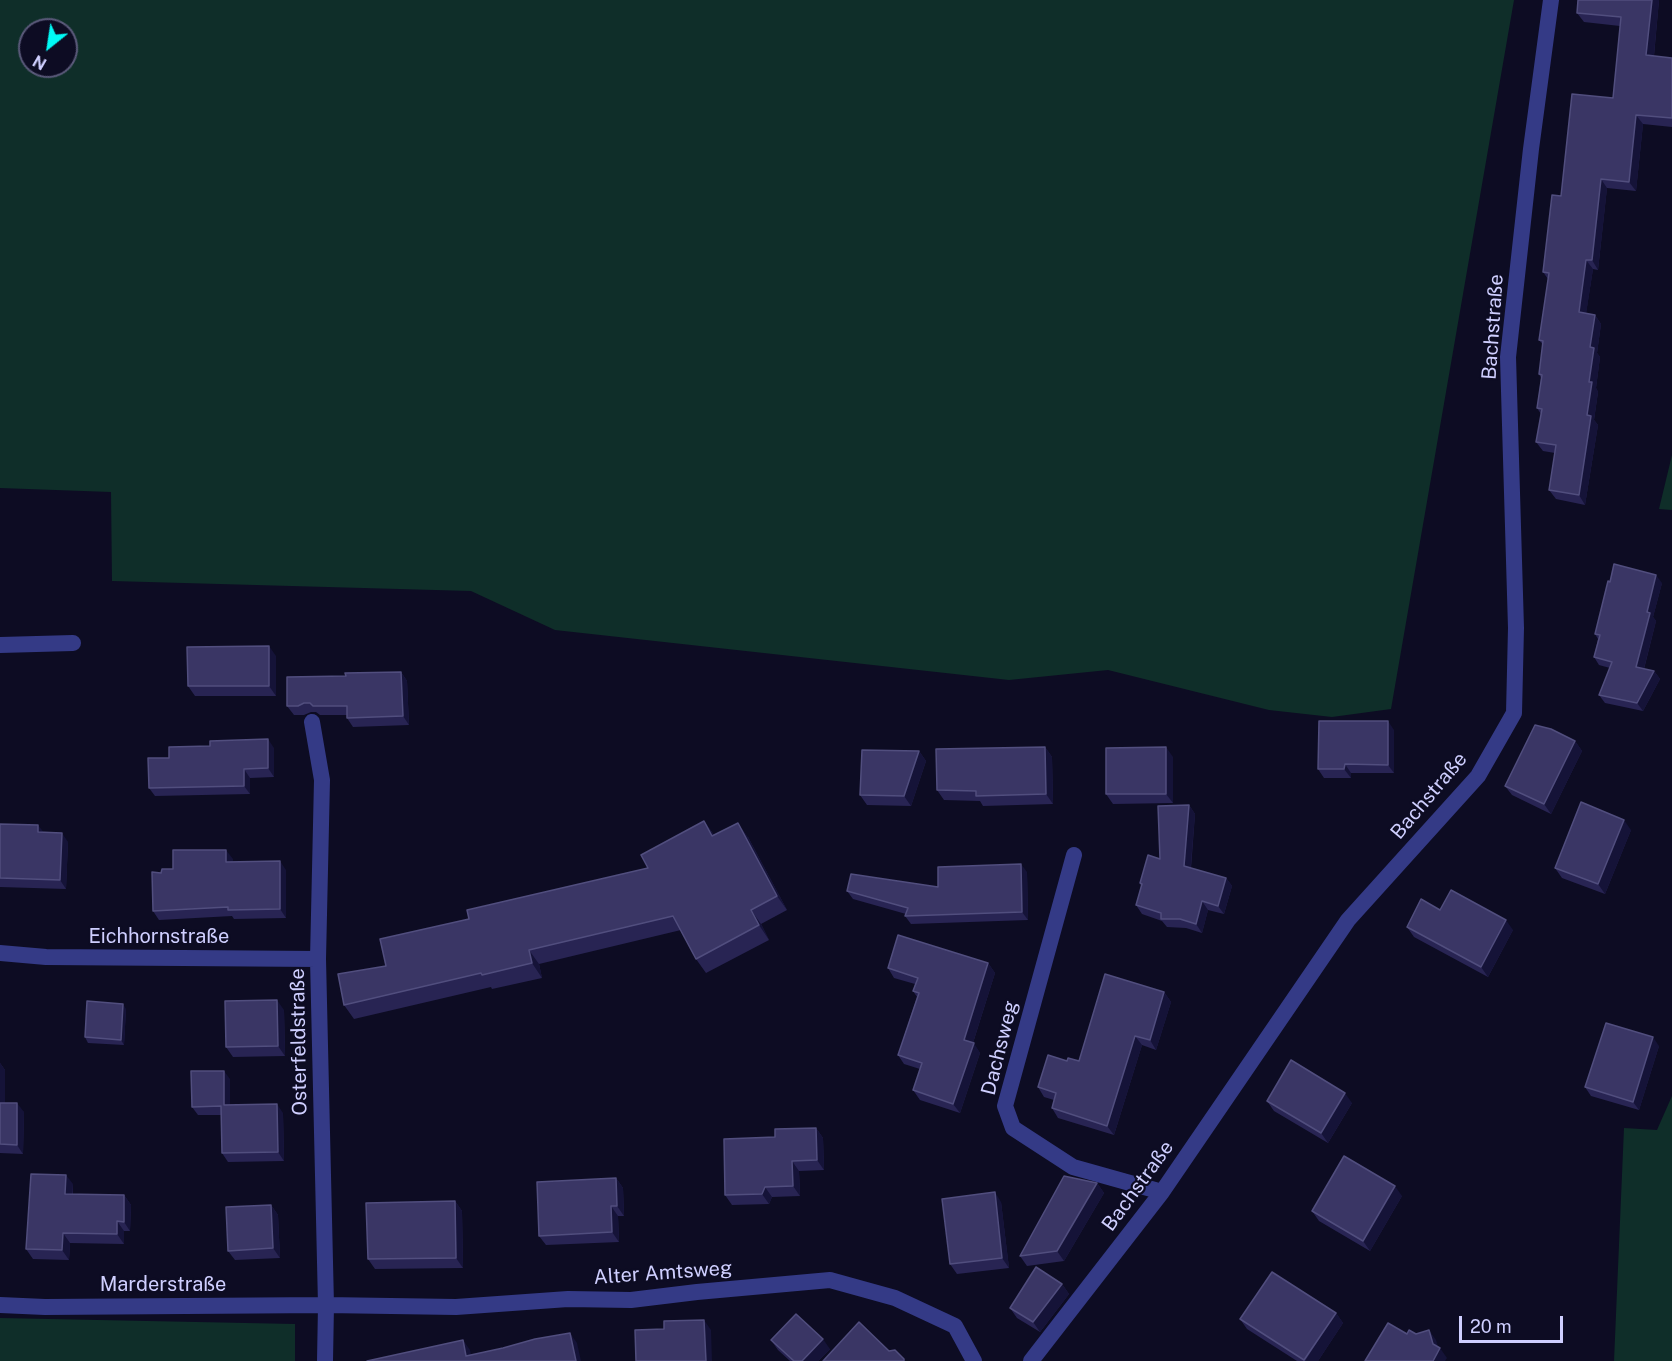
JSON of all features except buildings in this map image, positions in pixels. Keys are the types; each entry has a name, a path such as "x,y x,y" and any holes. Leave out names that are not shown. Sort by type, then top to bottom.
{"street":[{"name":"Bachstraße","path":"1031,1361 1162,1192 1348,920 1478,776 1514,713 1516,628 1508,357 1531,149 1551,0"},
{"path":"0,645 73,643"},
{"name":"Osterfeldstraße","path":"312,722 322,780 318,959 326,1305 325,1361"},
{"name":"Dachsweg","path":"1074,855 1005,1106 1013,1128 1073,1167 1162,1192"},
{"name":"Eichhornstraße","path":"0,953 46,957 318,959"},
{"name":"Alter Amtsweg","path":"326,1305 456,1307 568,1299 631,1300 830,1280 895,1298 955,1326 974,1361"},
{"name":"Marderstraße","path":"0,1305 45,1307 326,1305"}],"green space":[{"path":"0,0 1514,0 1391,709 1332,717 1269,710 1108,670 1009,680 555,630 471,591 112,581 111,492 0,488"},
{"path":"1672,455 1672,510 1659,509"},
{"path":"1672,1096 1672,1361 1614,1361 1624,1128 1657,1130"},
{"path":"0,1318 295,1324 295,1361 0,1361"}]}
